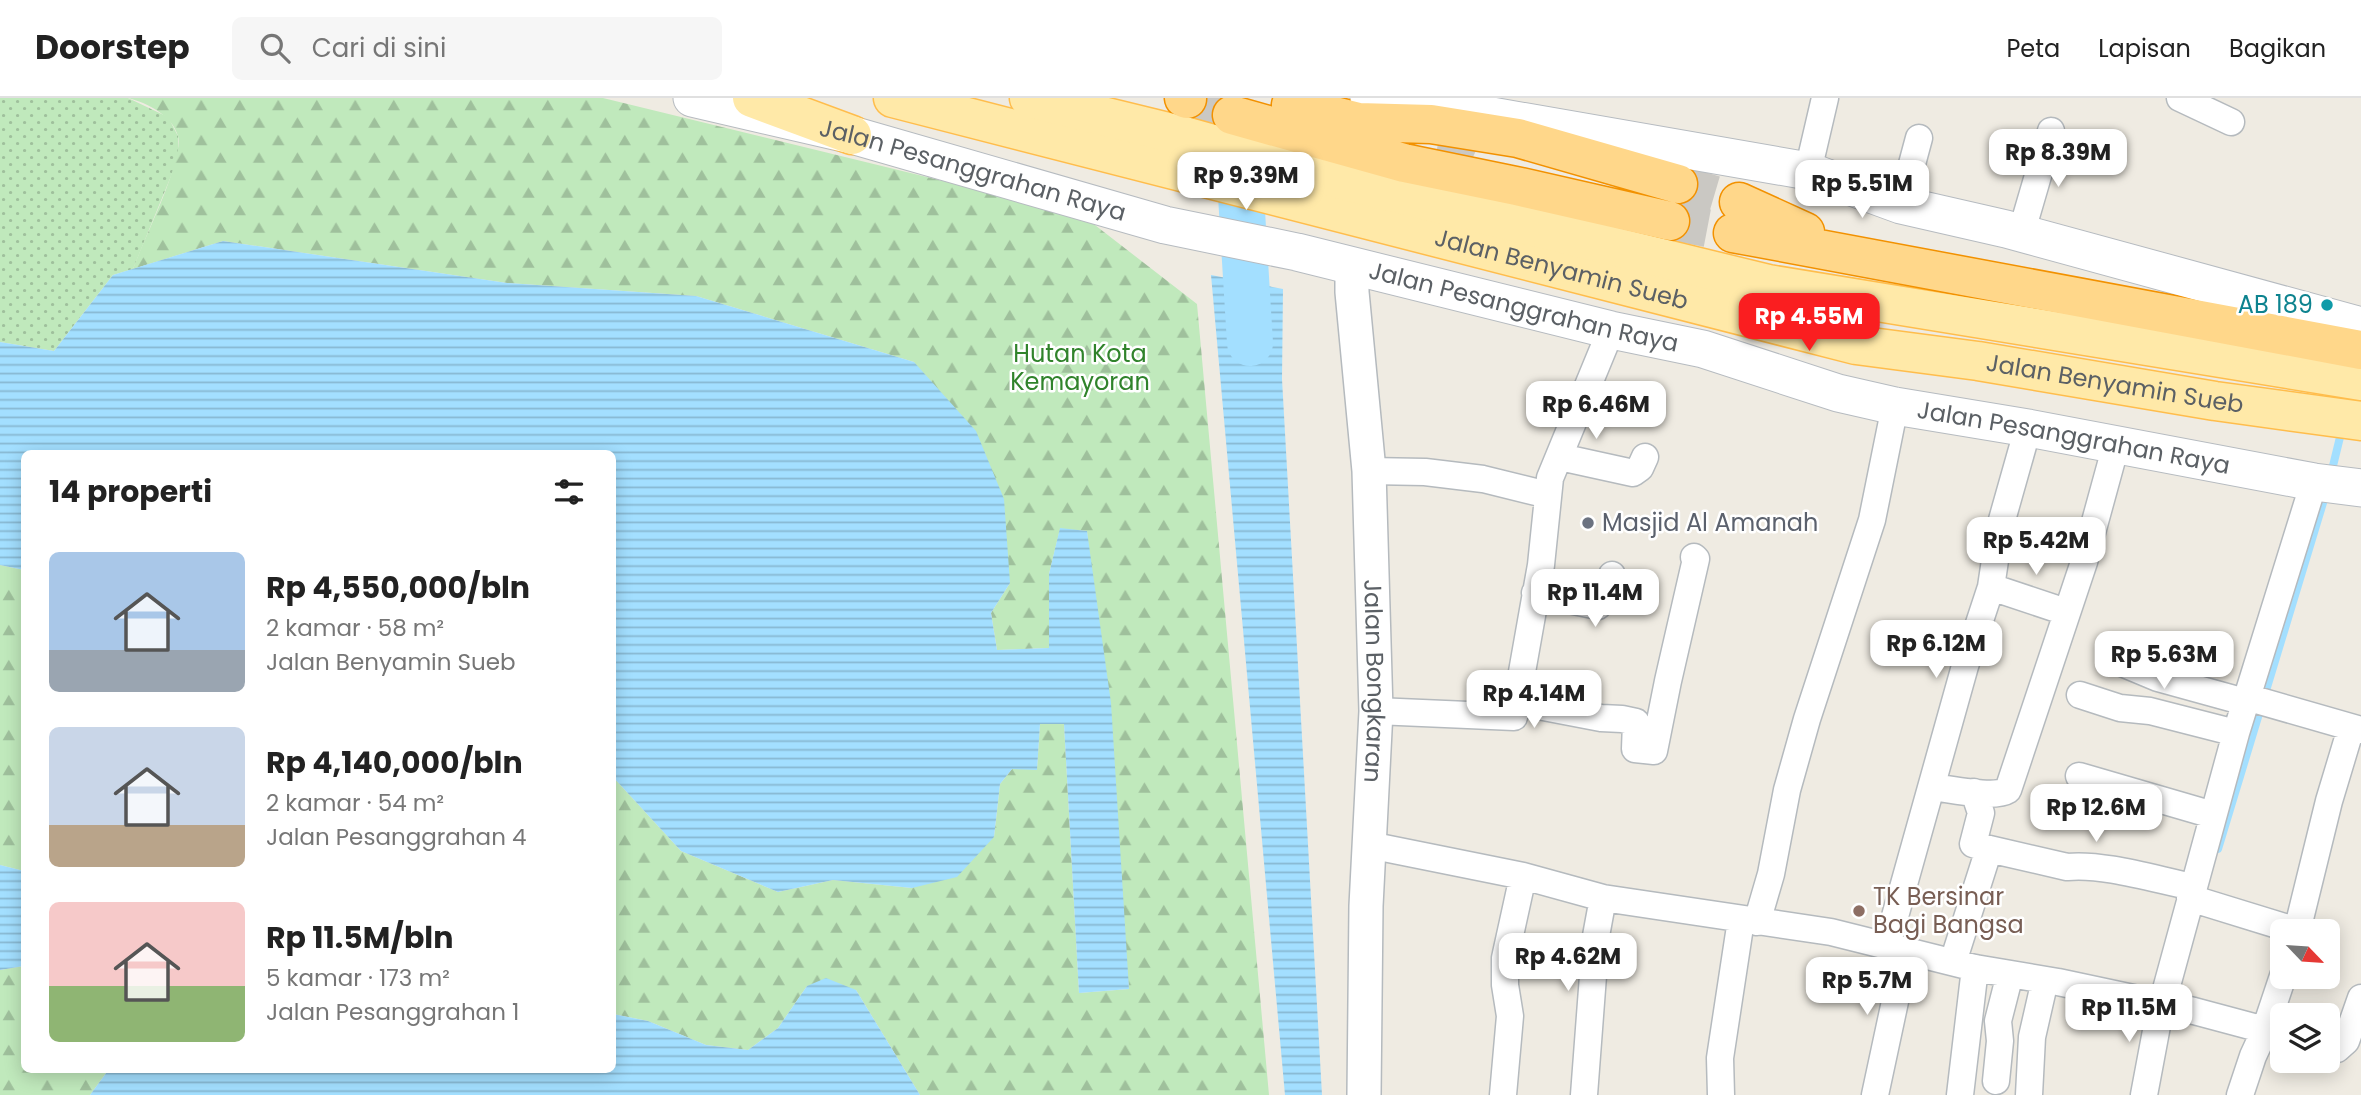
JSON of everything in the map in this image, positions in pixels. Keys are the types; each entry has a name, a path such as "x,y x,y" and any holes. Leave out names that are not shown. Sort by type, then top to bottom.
{"highway":[{"path":"1247,106 1363,110 1518,138 1678,184"},
{"path":"1247,106 1404,163 1670,221"},
{"path":"1363,110 1382,135 1438,144"},
{"path":"1483,157 1553,194"},
{"path":"1736,218 1861,258 2360,329"}],"main road":[{"name":"Jalan Pesanggrahan Raya","path":"692,98 852,135 1184,229 1297,252 1611,330 1703,349 1838,393 1895,406 2314,482 2361,488"},
{"path":"752,98 852,135"},
{"name":"Jalan Benyamin Sueb","path":"893,98 1184,154 1292,165 1345,181 1768,284 2343,378"},
{"name":"Jalan Benyamin Sueb","path":"1030,98 1184,154 1306,203 1856,345 1991,363 2215,401 2361,421"},
{"path":"1363,110 1463,105 1808,171 1901,205 2021,234 2360,329"}],"street":[{"path":"1808,171 1825,98"},
{"path":"2180,98 2231,122"},
{"path":"2021,234 2050,131"},
{"path":"1901,205 1919,138"},
{"name":"Jalan Bongkaran","path":"1352,267 1352,292 1370,471 1376,711 1366,906 1364,1095"},
{"path":"1376,711 1511,719 1516,714 1550,478 1611,330"},
{"path":"1721,1095 1720,1058 1749,921 1770,874 1787,790 1807,719 1872,520 1895,406"},
{"path":"1875,1095 1897,948 1932,787 1965,666 1991,587 2000,527 2028,428"},
{"path":"1932,787 2003,794 2008,790 2084,562 2116,445"},
{"path":"1560,457 1633,472 1640,468 1646,457"},
{"path":"1370,471 1425,472 1483,479 1548,495"},
{"path":"2144,1095 2185,1009 2198,898 2213,815 2236,733 2252,700 2314,482"},
{"path":"1517,702 1636,722 1634,747 1654,751 1692,584 1696,559 1694,557"},
{"path":"1535,593 1598,606 1612,575"},
{"path":"1991,587 2066,612"},
{"path":"2122,663 2158,678 2252,700 2356,729 2329,801 2300,919"},
{"path":"2080,695 2120,708 2150,711 2236,733"},
{"path":"2079,776 2213,815"},
{"path":"1974,792 1981,813 1973,844 2067,867 2101,869 2270,922"},
{"path":"1369,845 1523,876 1603,898 1831,932 1964,965 2185,1009 2270,1032"},
{"path":"1960,1095 1964,965 1989,849"},
{"path":"1503,1095 1510,1016 1505,985 1505,958 1523,876"},
{"path":"1584,1095 1596,936 1603,898"},
{"path":"1996,1081 2000,1041 1998,1021 2010,974"},
{"path":"2029,1095 2032,1037 2045,980"},
{"path":"2340,1046 2346,1041 2361,998"},
{"path":"2240,1095 2253,1056 2270,1036"}],"green space":[{"path":"0,98 128,98 168,117 178,136 178,159 133,269 113,275 54,351 0,342"},
{"name":"Hutan Kota Kemayoran","path":"128,98 603,98 1082,215 1197,304 1269,1095 920,1095 856,990 807,986 778,1028 748,1050 706,1045 648,1021 616,1015 616,780 681,851 778,892 833,880 912,888 994,837 1000,784 1012,769 1037,769 1040,724 1064,724 1079,993 1129,989 1087,531 1060,529 1049,574 1049,648 997,650 991,613 1010,583 914,362 696,296 507,283 223,241 133,269 162,201 178,147 178,136 170,122 143,103"},
{"path":"0,565 21,569 21,870 0,865"},
{"path":"21,966 21,1073 106,1073 90,1095 0,1095 0,970"}],"water":[{"path":"223,241 507,283 696,296 914,362 976,431 1004,499 1010,583 991,613 997,650 1049,648 1049,574 1060,528 1087,531 1111,703 1129,989 1079,993 1064,724 1040,724 1037,770 1012,769 1000,784 994,837 957,877 912,888 833,880 778,892 681,851 616,780 616,450 21,450 21,569 0,565 0,342 54,351 113,275"},
{"path":"1211,275 1283,289 1282,379 1322,1095 1285,1095"},
{"path":"0,865 21,870 21,966 0,970"},
{"path":"826,978 856,990 920,1095 90,1095 106,1073 616,1073 616,1015 648,1021 706,1045 748,1050 778,1028 807,986"}],"waterway":[{"path":"1238,146 1250,343"},
{"path":"2331,474 2342,429"},
{"path":"2218,849 2326,493"}],"tunnel":[{"path":"1187,99 1232,115"},
{"path":"1438,144 1470,151 1483,157"},
{"path":"1678,184 1739,202"},
{"path":"1670,221 1733,233"}],"place":[{"name":"AB 189","path":"2327,305"},
{"name":"Masjid Al Amanah","path":"1588,523"},
{"name":"TK Bersinar Bagi Bangsa","path":"1859,911"}]}
